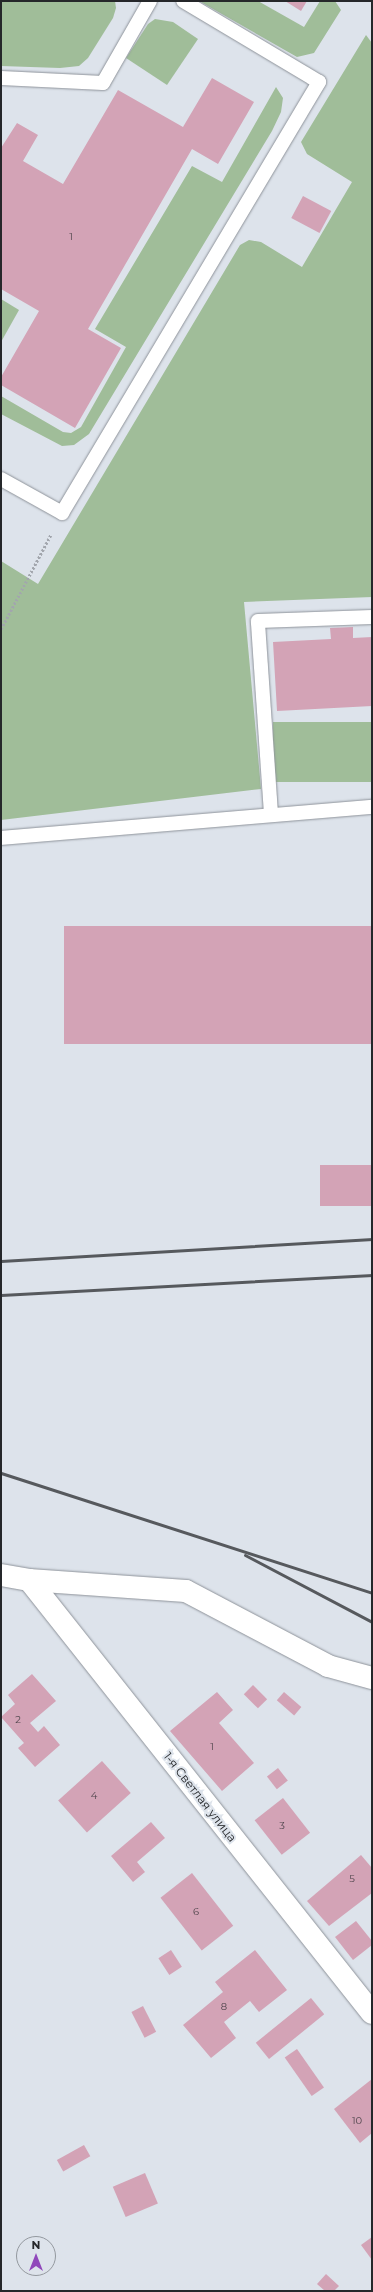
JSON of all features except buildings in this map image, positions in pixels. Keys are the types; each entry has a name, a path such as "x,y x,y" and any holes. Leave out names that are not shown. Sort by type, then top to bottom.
{"street":[{"path":"1,1575 29,1580 186,1592 328,1666 372,1678"},
{"name":"1-я Светлая улица","path":"29,1580 372,2013"}],"lane":[{"path":"1,78 103,83 150,1"},
{"path":"1,479 62,513 319,82 183,1"},
{"path":"271,814 258,621 372,617"},
{"path":"1,838 271,814 372,807"}],"path":[{"path":"1,629 62,513"}],"green space":[{"path":"1,1 115,1 116,8 113,18 88,58 79,66 60,68 1,66"},
{"path":"199,1 258,1 304,27 320,1 335,1 341,10 314,53 297,57"},
{"path":"155,19 173,22 198,39 167,85 126,58 148,24"},
{"path":"366,35 372,43 372,597 244,602 261,789 1,820 1,561 38,584 240,245 249,240 261,242 302,267 352,182 307,154 301,142"},
{"path":"276,87 283,98 281,112 272,131 89,434 74,445 62,446 1,414 1,396 63,432 71,433 81,427 126,347 95,329 192,166 222,182"},
{"path":"1,299 19,310 1,342"},
{"path":"273,722 372,722 372,782 273,782"}],"railway":[{"path":"1,1261 372,1239"},
{"path":"1,1295 372,1275"},
{"path":"1,1473 372,1593"},
{"path":"245,1555 372,1622"}]}
